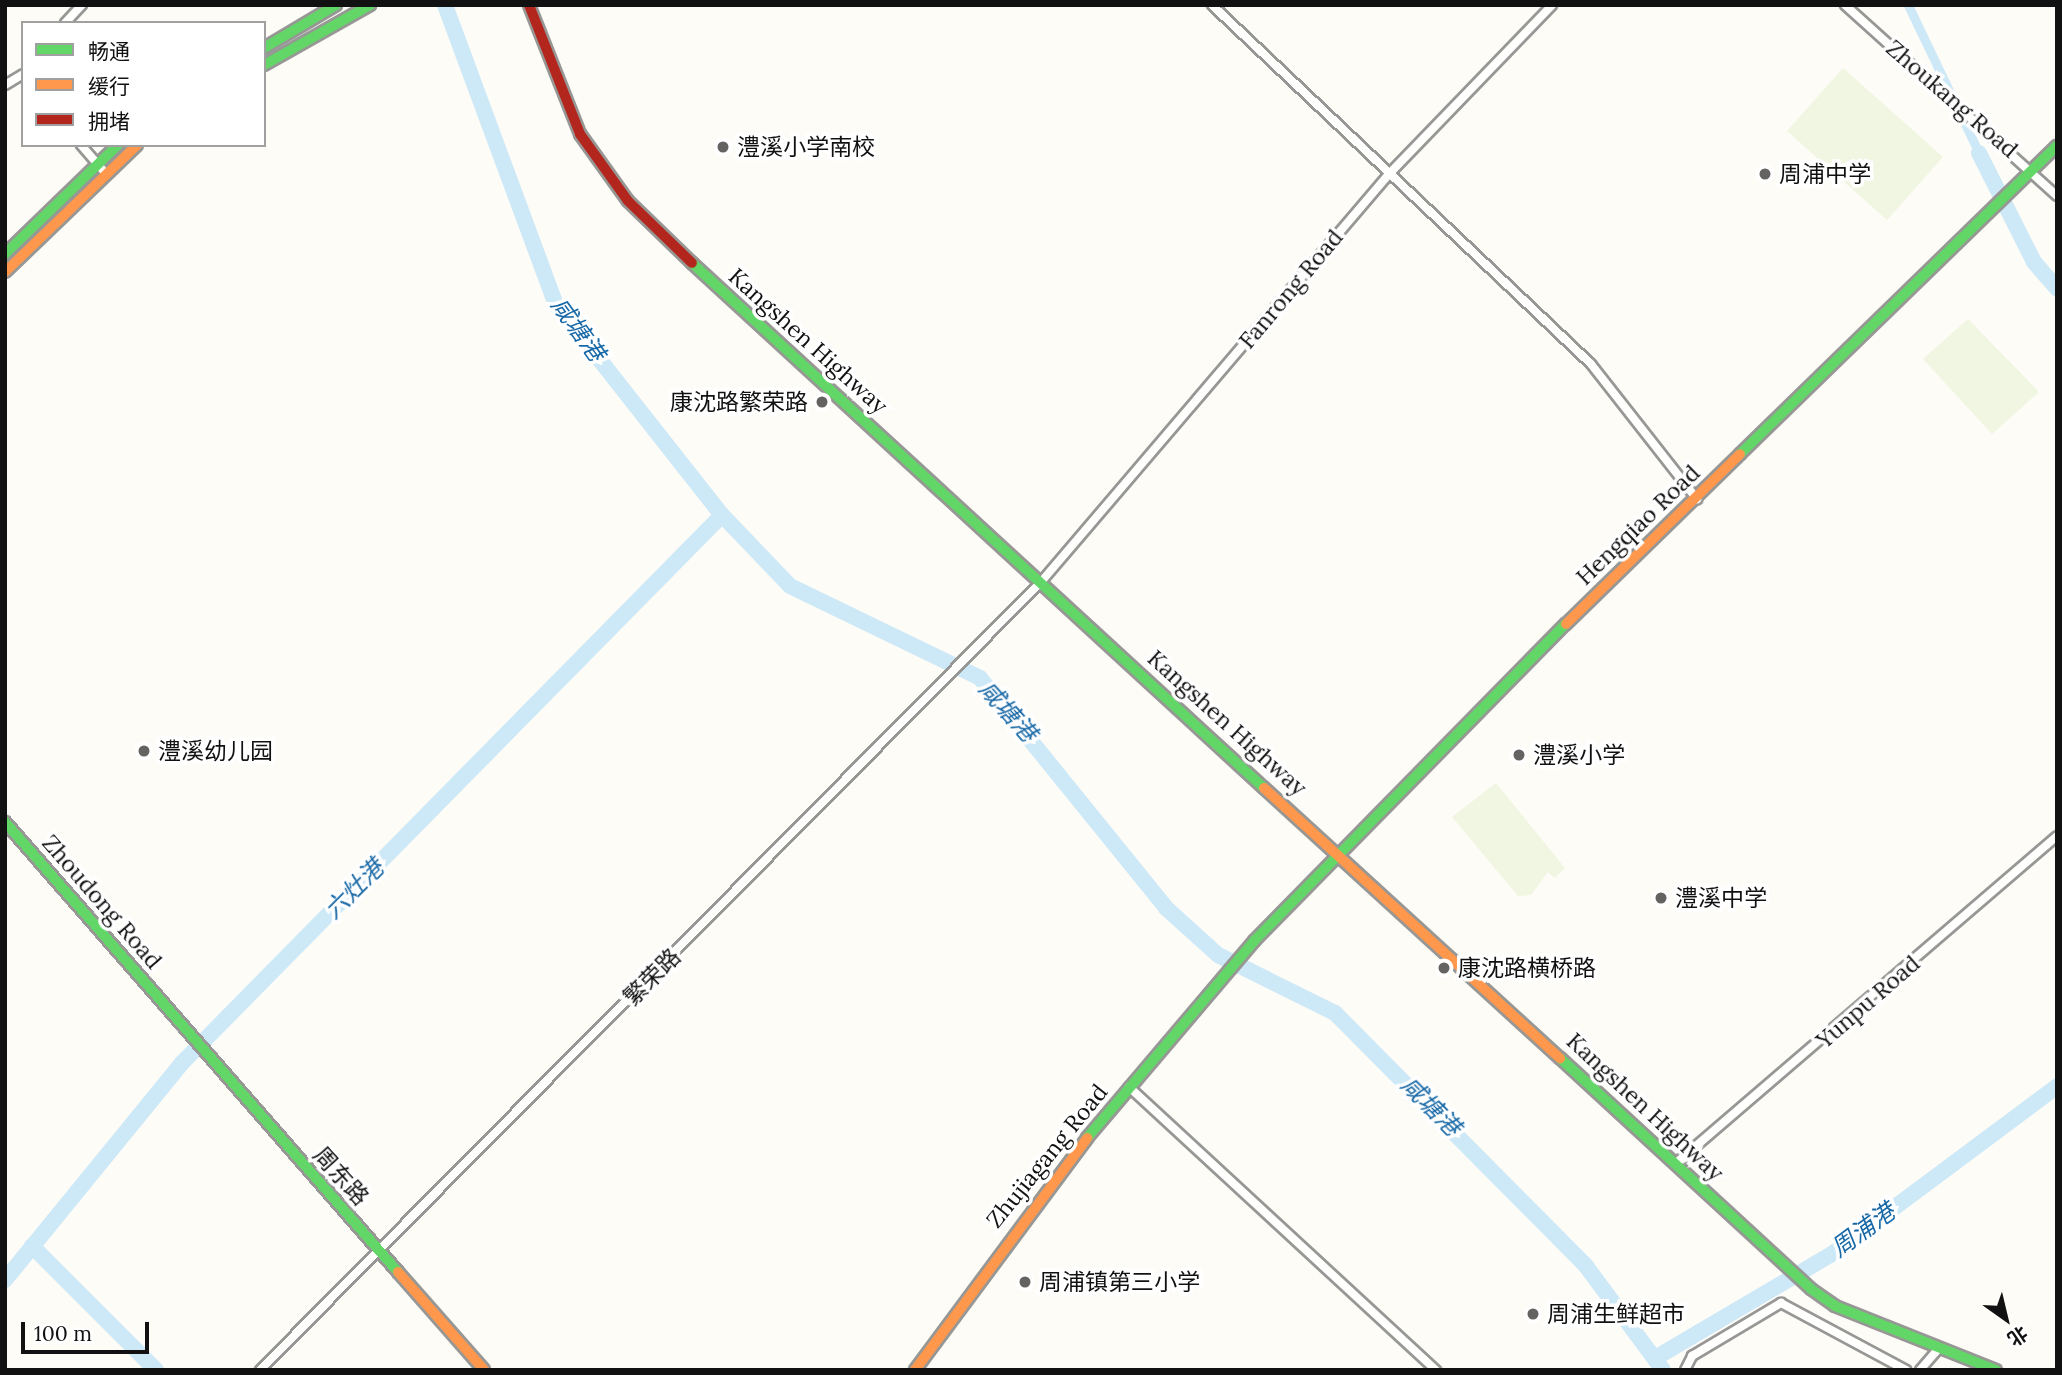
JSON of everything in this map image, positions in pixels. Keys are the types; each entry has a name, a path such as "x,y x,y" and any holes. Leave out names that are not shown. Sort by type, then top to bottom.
{"street":[{"path":"67,21 82,5"},
{"path":"266,47 336,5"},
{"path":"266,64 370,5"},
{"name":"Kangshen Highway","path":"529,5 580,134 628,201 1811,1289 1835,1306 1996,1370"},
{"path":"1212,5 1591,364 1697,499"},
{"name":"Fanrong Road","path":"1041,582 1390,173 1552,5"},
{"name":"Zhoukang Road","path":"1845,5 2032,170 2057,196"},
{"path":"5,85 21,77"},
{"name":"Hengqiao Road","path":"1254,941 1338,854 2057,146"},
{"path":"83,147 106,174"},
{"path":"5,254 95,161 115,147"},
{"path":"5,272 135,147"},
{"name":"繁荣路","path":"260,1370 938,689 1041,582"},
{"name":"Zhoudong Road","path":"5,822 168,1010"},
{"name":"Yunpu Road","path":"1675,1164 2057,836"},
{"name":"Zhujiagang Road","path":"915,1370 1008,1238 1129,1087 1254,941"},
{"name":"周东路","path":"168,1010 484,1370"},
{"path":"1129,1087 1436,1370"},
{"path":"1685,1370 1692,1356 1781,1303 1906,1370"},
{"path":"1920,1370 1939,1348"}],"green space":[{"path":"1843,68 1943,157 1887,220 1787,131"},
{"path":"1968,319 2039,392 1992,434 1923,359"},
{"path":"1496,783 1565,868 1555,878 1548,872 1531,895 1518,896 1452,817"}],"waterway":[{"name":"咸塘港","path":"445,5 555,303 722,515 790,586 980,678 1166,908 1218,955 1335,1013 1586,1266 1663,1370"},
{"path":"1908,5 1979,153"},
{"path":"1979,153 2034,262 2057,288"},
{"name":"六灶港","path":"5,1280 182,1063 722,515"},
{"name":"周浦港","path":"1657,1357 1832,1254 2057,1086"},
{"path":"32,1246 156,1370"}],"traffic: fast":[{"path":"266,47 336,5"},
{"path":"266,64 370,5"},
{"path":"1740,454 2057,146"},
{"path":"5,254 116,147"},
{"path":"692,263 1264,788"},
{"path":"1087,1138 1254,941 1566,624"},
{"path":"5,822 398,1272"},
{"path":"1560,1058 1811,1289 1835,1306 1996,1370"}],"traffic: slow":[{"path":"5,272 135,147"},
{"path":"1566,624 1740,454"},
{"path":"1264,788 1560,1058"},
{"path":"915,1370 1087,1138"},
{"path":"398,1272 484,1370"}],"traffic: jam":[{"path":"529,5 580,134 628,201 692,263"}],"place":[{"name":"澧溪小学南校","path":"723,147"},
{"name":"周浦中学","path":"1765,174"},
{"name":"康沈路繁荣路","path":"822,402"},
{"name":"澧溪幼儿园","path":"144,751"},
{"name":"澧溪小学","path":"1519,755"},
{"name":"澧溪中学","path":"1661,898"},
{"name":"康沈路横桥路","path":"1444,968"},
{"name":"周浦镇第三小学","path":"1025,1282"},
{"name":"周浦生鲜超市","path":"1533,1314"}]}
